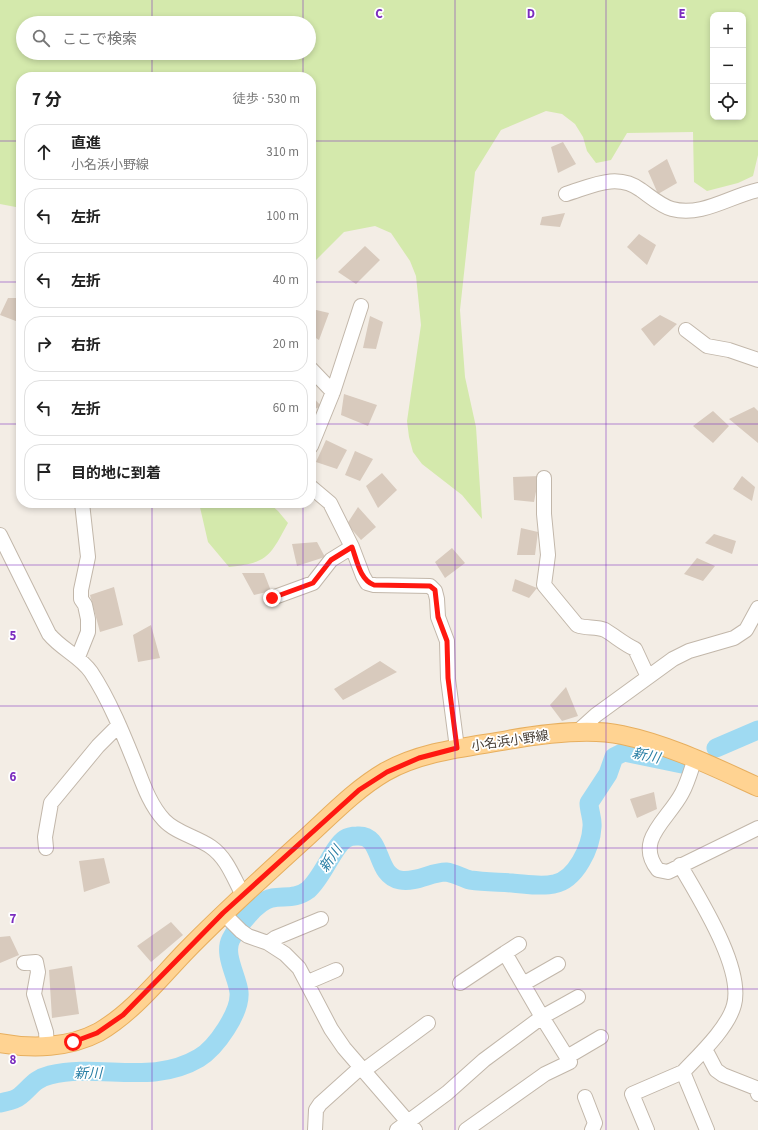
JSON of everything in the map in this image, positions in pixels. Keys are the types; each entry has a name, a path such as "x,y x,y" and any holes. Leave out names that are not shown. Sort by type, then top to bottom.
{"main road":[{"name":"小名浜小野線","path":"0,1043 25,1046 47,1046 73,1042 97,1033 123,1015 226,916 242,895 359,790 387,772 419,758 457,748 518,738 576,733 620,735 646,741 695,758 758,787"}],"street":[{"path":"566,194 611,179 621,180 635,185 660,204 673,209 689,211 707,209 741,194 758,190"},
{"path":"316,434 333,392 361,306"},
{"path":"686,330 708,346 730,350 758,360"},
{"path":"316,374 333,392"},
{"path":"544,478 544,514 548,555 544,585 577,625 584,628 604,629 625,644 635,648 648,677"},
{"path":"316,491 330,503 352,547 363,576 367,582 374,585 430,586 435,590 438,617 447,641 448,678 457,748"},
{"path":"78,657 84,644 88,625 85,605 81,599 81,590 88,557 83,508"},
{"path":"0,535 49,634 56,643 78,657 91,672 119,725 147,795 164,820 175,828 211,847 226,864 242,895"},
{"path":"272,598 313,583 331,560 352,547"},
{"path":"576,733 596,715 673,659 689,651 734,638 746,630 758,608"},
{"path":"46,848 45,837 51,803 98,746 119,725"},
{"path":"695,758 682,794 667,817 652,834 649,844 652,862 658,870 668,872 758,828"},
{"path":"647,1130 632,1094 683,1072 705,1049 728,1019 734,1005 736,992 735,978 725,949 680,865"},
{"path":"226,916 248,936 268,943 285,954 299,968 308,982 331,1029 407,1127 484,1060 542,1017 578,997"},
{"path":"268,943 275,938 321,919"},
{"path":"460,983 519,944"},
{"path":"466,1130 545,1074 570,1062 505,953"},
{"path":"24,963 36,962 38,972 34,994 46,1032 47,1046"},
{"path":"523,984 558,964"},
{"path":"308,982 336,970"},
{"path":"315,1130 316,1110 320,1104 362,1069 428,1023"},
{"path":"566,1057 601,1037"},
{"path":"705,1049 716,1070 723,1075 757,1090"},
{"path":"683,1072 707,1130"},
{"path":"585,1097 595,1123 592,1130"}],"green space":[{"path":"0,0 758,0 758,155 753,176 738,183 707,191 694,182 693,132 627,133 611,160 596,163 587,151 583,137 575,124 562,114 546,111 501,130 475,172 460,310 465,377 476,427 482,519 462,495 422,464 413,452 407,421 421,325 416,276 410,261 391,233 375,226 344,232 316,260 316,72 16,72 16,207 0,204"},
{"path":"200,508 275,508 288,523 272,550 260,560 252,563 229,567 208,542"}],"building":[{"path":"563,142 576,164 558,173 551,147"},
{"path":"667,159 677,183 658,194 648,171"},
{"path":"565,213 560,227 540,225 542,217"},
{"path":"639,234 656,245 647,265 627,247"},
{"path":"365,246 380,260 356,284 338,272"},
{"path":"8,298 16,298 16,321 0,315"},
{"path":"316,310 329,313 319,340 316,338"},
{"path":"660,315 677,324 654,346 641,329"},
{"path":"370,316 383,322 376,349 363,348"},
{"path":"344,394 377,405 368,426 341,415"},
{"path":"316,400 321,406 316,408"},
{"path":"754,407 758,411 758,443 729,419"},
{"path":"713,411 729,426 713,443 693,426"},
{"path":"326,440 347,450 337,469 316,462"},
{"path":"355,451 373,459 360,481 345,475"},
{"path":"382,473 397,490 378,508 366,486"},
{"path":"539,476 534,502 514,500 513,477"},
{"path":"742,476 755,487 752,501 733,489"},
{"path":"358,507 376,527 361,540 347,524"},
{"path":"521,528 538,532 535,555 517,555"},
{"path":"714,534 736,541 732,554 705,543"},
{"path":"317,542 325,557 297,566 292,544"},
{"path":"452,548 465,563 445,578 435,562"},
{"path":"697,558 715,566 703,581 684,574"},
{"path":"242,573 264,573 271,591 254,595"},
{"path":"515,579 537,588 529,598 512,591"},
{"path":"114,587 123,625 100,632 90,595"},
{"path":"151,625 160,658 138,662 133,635"},
{"path":"380,661 397,672 343,700 334,689"},
{"path":"566,687 578,716 562,721 550,705"},
{"path":"654,792 657,809 637,818 630,799"},
{"path":"104,858 110,883 84,892 79,861"},
{"path":"171,922 183,935 151,962 137,946"},
{"path":"10,936 19,955 0,963 0,937"},
{"path":"72,966 79,1014 52,1018 49,970"}],"waterway":[{"name":"新川","path":"716,748 758,730"},
{"name":"新川","path":"0,1103 18,1098 36,1081 50,1075 88,1071 144,1073 163,1071 181,1066 199,1058 206,1053 226,1029 232,1019 239,1000 238,986 229,958 229,945 234,934 248,915 266,900 295,896 308,890 318,878 336,849 346,838 357,836 366,837 376,848 386,871 392,877 400,880 406,881 418,879 440,872 446,872 475,881 539,885 554,884 569,876 581,862 589,844 591,835 592,821 589,803 608,774 614,757 624,752 682,764"}],"route":[{"path":"73,1042 97,1033 123,1015 223,913 359,790 387,772 419,758 457,748 448,678 447,641 438,617 435,590 430,586 374,585 367,582 363,576 352,547 331,560 313,583 303,588 272,598"}]}
